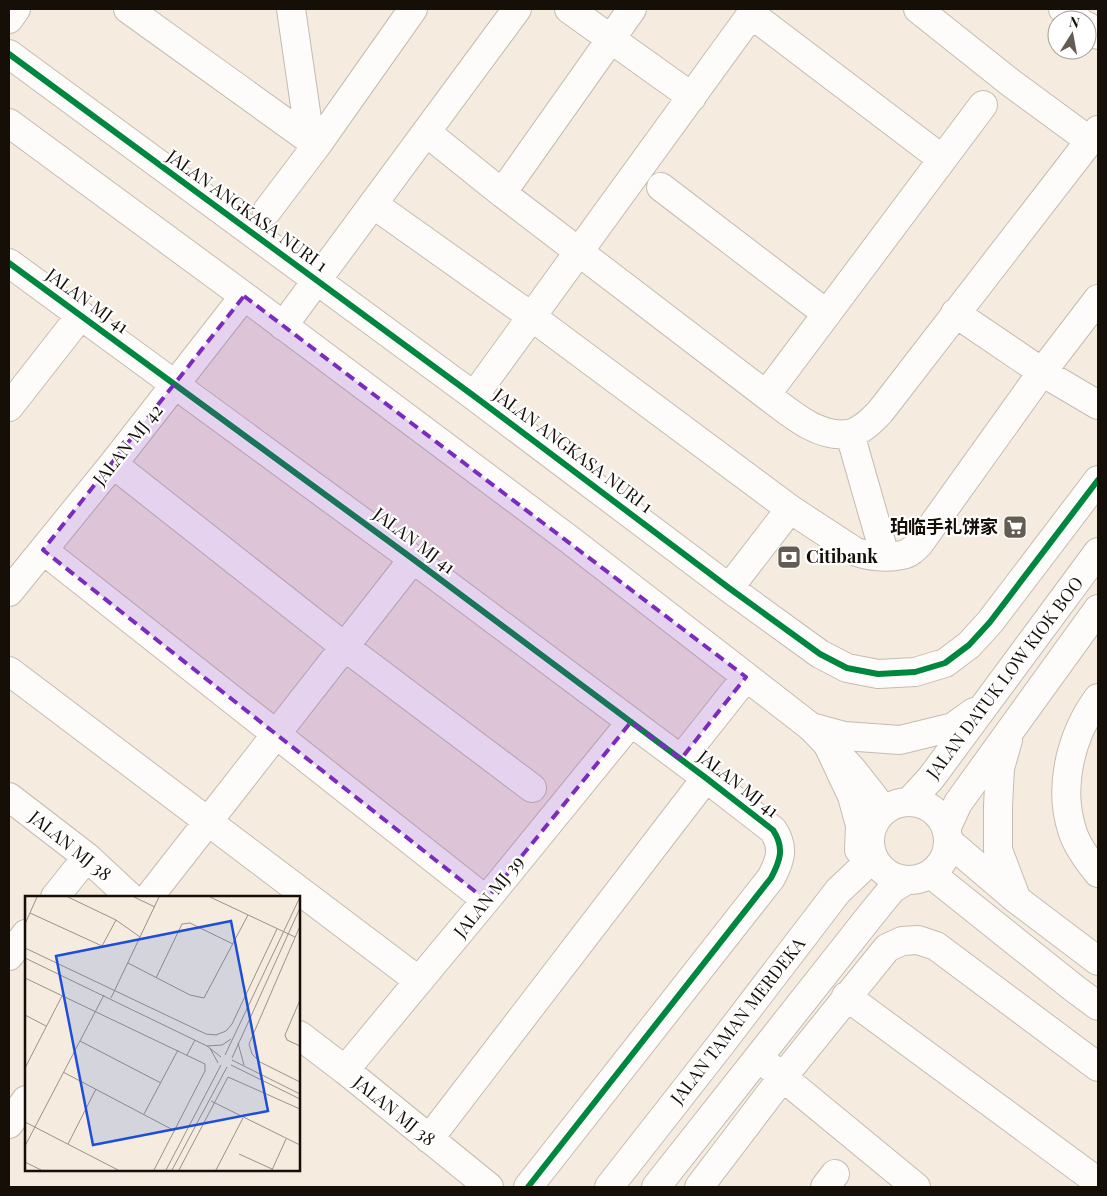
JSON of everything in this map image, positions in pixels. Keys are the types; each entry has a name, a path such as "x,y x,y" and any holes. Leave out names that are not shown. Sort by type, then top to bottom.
{"street":[{"path":"9,19 16,9"},
{"path":"128,9 313,142"},
{"path":"291,9 313,142"},
{"path":"267,211 313,142 414,9"},
{"path":"284,326 517,9"},
{"path":"569,9 692,97"},
{"path":"502,193 632,9"},
{"path":"426,132 502,193 766,395 810,426 830,433 850,434 867,426 880,412 1094,136 1011,83 920,9"},
{"path":"474,396 753,11 942,159"},
{"name":"JALAN ANGKASA NURI 1","path":"9,54 474,396 729,588 820,654 847,668 878,674 914,672 945,663 969,645 990,622 1098,480"},
{"path":"766,395 983,105"},
{"path":"9,123 570,540 819,735 851,768 896,806"},
{"path":"661,187 827,314"},
{"path":"373,204 532,317 790,509 854,551 864,555 903,555 919,544 1042,372 1098,299"},
{"name":"JALAN MJ 41","path":"9,264 176,384 681,759 773,830 779,839 781,846 780,858 771,878 528,1187"},
{"name":"JALAN MJ 42","path":"9,592 113,464 244,296"},
{"path":"956,313 1042,372 1098,405"},
{"path":"9,407 81,315"},
{"path":"850,434 885,556"},
{"path":"113,464 345,647 532,788"},
{"path":"729,588 790,509"},
{"path":"43,550 486,900"},
{"name":"JALAN DATUK LOW KIOK BOO","path":"896,806 931,778 1098,552"},
{"path":"150,896 413,559"},
{"name":"JALAN DATUK LOW KIOK BOO","path":"947,835 958,802 1098,609"},
{"path":"9,671 419,981"},
{"path":"681,759 746,677"},
{"path":"1098,698 1078,734 1067,768 1065,800 1072,832 1098,873"},
{"path":"819,735 900,740 953,727 985,704"},
{"name":"JALAN MJ 39","path":"344,1070 631,722"},
{"path":"1012,727 1000,768 998,850 1016,899"},
{"path":"819,735 852,796 860,824 859,854 838,891"},
{"path":"429,1139 706,778"},
{"name":"JALAN MJ 38","path":"9,797 87,857 129,896"},
{"path":"918,803 936,812 942,820 947,835 946,854 940,865 931,874 919,879 905,880 892,877 881,870 873,858 869,846 870,832 875,820 896,806 918,803"},
{"path":"947,835 1016,899 1098,961"},
{"path":"56,896 87,857"},
{"name":"JALAN TAMAN MERDEKA","path":"609,1187 838,891 873,858"},
{"path":"931,874 1098,1006"},
{"path":"656,1187 870,916 892,889 905,880"},
{"path":"870,916 902,900 928,895 944,896 1000,929"},
{"path":"9,956 25,935"},
{"path":"699,1187 846,996 887,948 902,941 918,940 936,946 1098,1067"},
{"path":"846,996 1098,1182"},
{"name":"JALAN MJ 38","path":"300,1036 489,1187"},
{"path":"759,1057 782,1078 916,1187"},
{"path":"9,1124 25,1101"}],"highlighted area":[{"path":"244,296 746,677 681,759 631,722 486,900 43,550"}],"cycle path":[{"path":"9,54 474,396 729,588 820,654 847,668 878,674 915,672 945,663 969,645 990,622 1098,480"},
{"path":"9,263 413,559 706,778 773,830 777,837 780,854 771,878 528,1187"}],"place":[{"name":"珀临手礼饼家","path":"1015,527"},
{"name":"Citibank","path":"789,557"}]}
